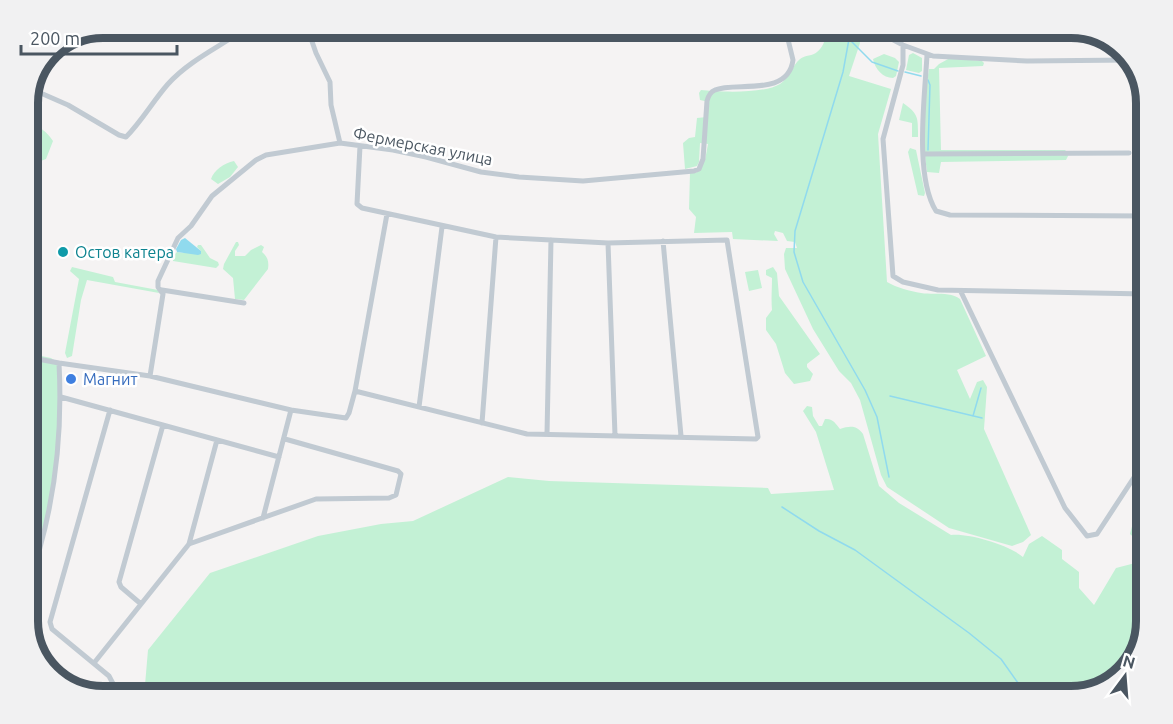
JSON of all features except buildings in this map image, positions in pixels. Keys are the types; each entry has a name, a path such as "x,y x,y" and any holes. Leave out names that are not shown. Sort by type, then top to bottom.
{"street":[{"path":"39,93 50,96 118,135 126,137 135,129 177,75 195,60 231,38"},
{"path":"311,38 330,82 331,105 340,143"},
{"name":"Фермерская улица","path":"150,376 162,290 158,287 158,281 178,238 191,226 212,196 266,154 340,143 426,157 481,172 583,181 694,171 699,169 703,159 707,101 710,94 716,89 767,85 787,74 793,65 788,38"},
{"path":"889,38 927,55 1027,61 1119,60"},
{"path":"903,45 903,65 883,139 893,276 903,282 938,290 961,292 1135,294"},
{"path":"927,55 923,94 923,154 932,204 936,211 942,214 1135,216"},
{"path":"42,81 53,61"},
{"path":"355,391 521,433 756,439 759,434 727,240 608,243 496,237 362,208 357,204 360,146"},
{"path":"923,154 1129,153"},
{"path":"38,359 150,376 291,410 346,418 355,391 387,214"},
{"path":"419,407 442,227"},
{"path":"482,423 496,237"},
{"path":"547,434 551,240"},
{"path":"663,241 681,436"},
{"path":"608,243 615,435"},
{"path":"162,290 244,303"},
{"path":"961,292 1065,508 1083,532 1092,536 1097,534 1136,475"},
{"path":"38,559 58,448 61,397 59,363"},
{"path":"61,397 279,457"},
{"path":"110,410 50,622 52,629 109,676 114,686"},
{"path":"263,518 291,410"},
{"path":"141,604 121,588 119,582 163,425"},
{"path":"189,544 316,499 389,498 396,495 401,474 398,471 285,439"},
{"path":"94,663 189,544 217,441"}],"green space":[{"path":"825,38 859,38 860,43 849,76 891,89 878,134 887,282 899,288 926,294 946,294 960,299 986,356 957,370 970,399 977,382 983,380 987,387 984,429 1031,535 1023,542 1012,546 949,528 887,487 881,475 860,400 851,383 839,371 813,329 785,269 786,248 797,248 795,242 787,241 783,233 775,231 774,234 778,241 733,239 732,232 694,233 696,217 689,209 690,173 696,173 705,160 708,144 700,143 697,166 685,169 683,143 695,137 697,118 707,117 709,102 700,100 701,90 730,92 773,87 786,79 800,59 820,50"},
{"path":"913,53 922,58 922,71 919,73 906,70 909,55"},
{"path":"884,54 899,62 896,76 893,78 883,75 874,63 873,59"},
{"path":"950,58 984,63 983,66 939,68 941,150 1065,150 1069,154 1066,160 941,162 939,173 927,172 924,120 929,69 934,69"},
{"path":"903,103 912,110 916,117 918,137 912,137 912,123 899,120"},
{"path":"38,127 53,141 46,159 38,162"},
{"path":"910,148 916,150 924,196 918,195 908,152"},
{"path":"234,161 238,167 230,177 218,184 211,179 220,167"},
{"path":"236,242 239,245 235,256 245,256 261,245 264,247 262,252 268,262 268,269 244,300 235,299 233,278 223,269"},
{"path":"198,245 201,245 210,258 218,262 219,265 216,268 173,261 173,256 177,252 201,251"},
{"path":"72,267 113,277 115,282 158,290 159,293 87,280 81,300 72,356 67,358 65,353 79,279 70,271"},
{"path":"773,267 777,273 779,296 820,354 807,364 813,374 810,381 794,384 785,373 776,344 766,330 766,318 772,310 772,278 766,275 766,270"},
{"path":"758,270 762,288 749,291 745,272"},
{"path":"38,355 51,358 59,363 58,448 44,532 38,552"},
{"path":"807,406 812,407 813,416 819,426 822,426 825,419 830,419 840,429 853,427 858,429 863,434 879,486 899,503 951,535 988,541 1008,548 1023,557 1029,544 1042,536 1062,550 1062,559 1079,572 1079,588 1094,605 1116,568 1136,563 1136,622 1131,646 1095,646 1095,682 1079,686 145,685 148,650 210,573 318,536 381,524 413,521 508,477 549,481 768,488 771,494 834,490 816,432 803,411"},
{"path":"1135,515 1136,515 1136,539 1130,534"}],"water":[{"path":"185,238 201,251 201,254 177,252 176,249 181,240"}],"waterway":[{"path":"849,38 872,62 898,71"},
{"path":"849,39 843,72 795,231 794,252 803,282 865,390 877,417 889,477"},
{"path":"905,72 921,76"},
{"path":"928,80 930,85 928,150"},
{"path":"973,416 981,388"},
{"path":"890,396 982,418"},
{"path":"782,507 819,531 855,550 969,633 1001,659 1020,686"}],"place":[{"name":"Остов катера","path":"63,252"},
{"name":"Магнит","path":"71,379"}]}
